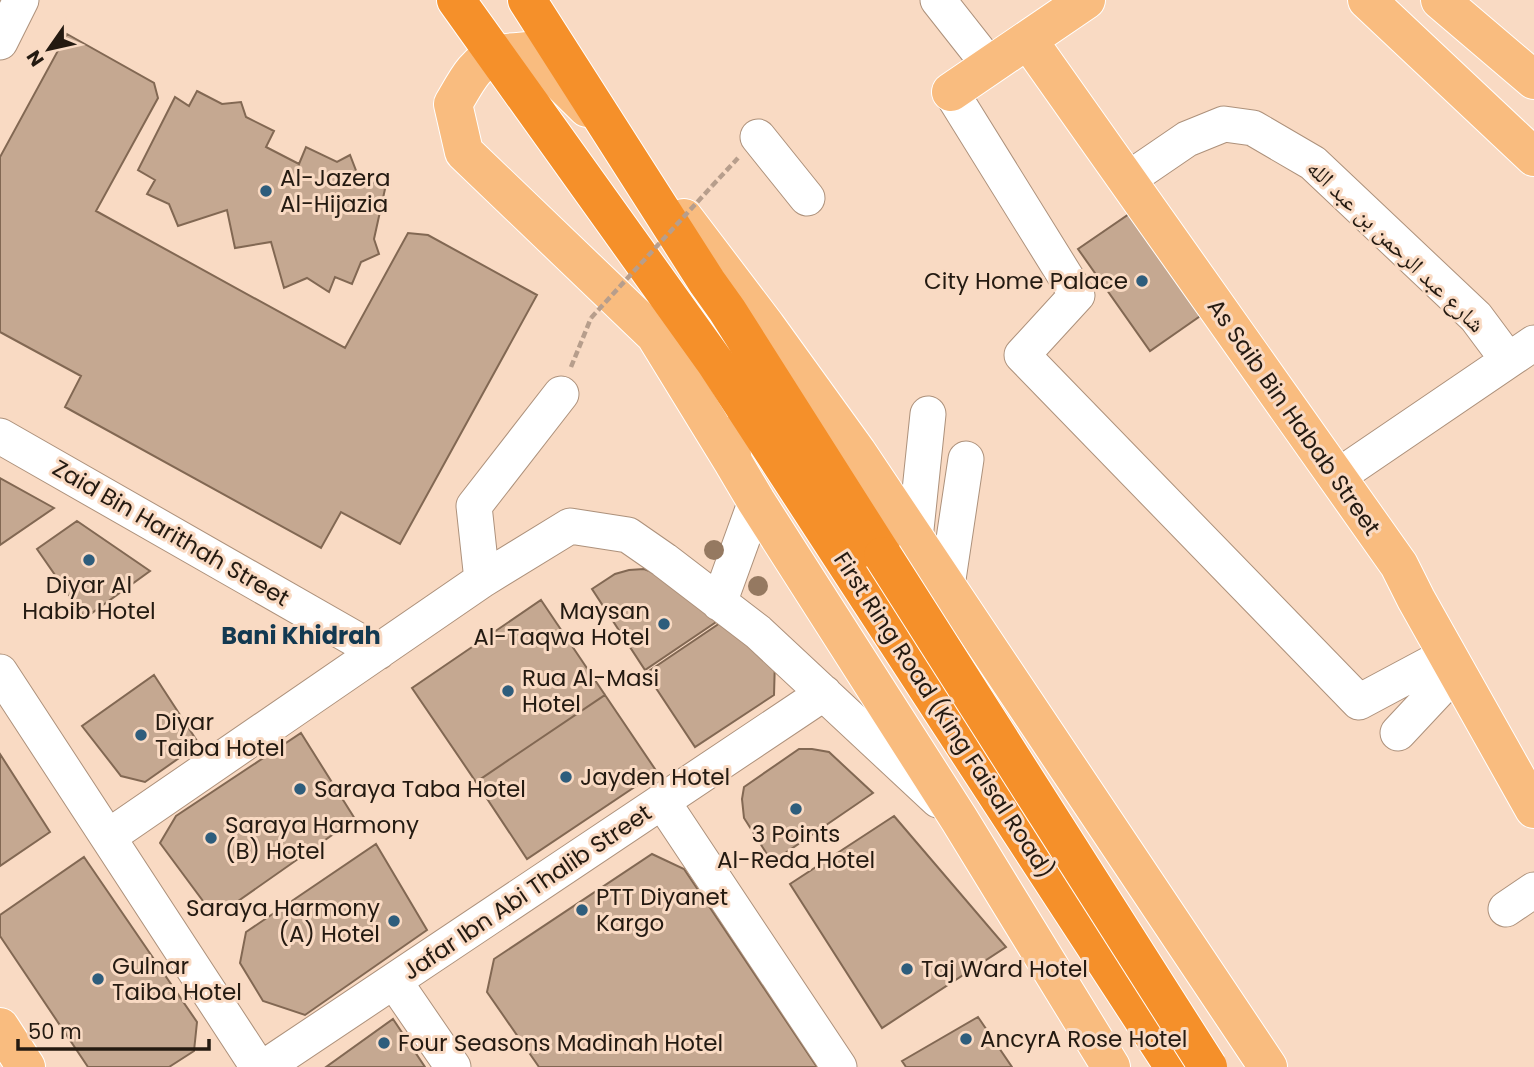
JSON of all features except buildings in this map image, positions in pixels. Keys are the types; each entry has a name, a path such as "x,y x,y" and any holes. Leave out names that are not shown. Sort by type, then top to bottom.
{"highway":[{"name":"First Ring Road (King Faisal Road)","path":"456,0 715,362 906,564 1206,1067"},
{"path":"527,0 559,64 612,133 707,282 906,564"},
{"name":"First Ring Road (King Faisal Road)","path":"906,564 1174,1067"}],"main road":[{"path":"544,0 559,64"},
{"path":"951,92 1086,0"},
{"path":"1367,0 1534,157"},
{"path":"1440,0 1534,80"},
{"name":"As Saib Bin Habab Street","path":"1028,40 1399,565 1534,809"},
{"path":"559,64 529,51 495,55 473,71 453,104 464,152 655,335 756,501 1113,1063"},
{"path":"612,133 637,157 766,326 857,452 906,564 1219,993 1268,1067"},
{"path":"715,362 733,462"},
{"path":"1206,1067 1213,1058 1219,1037 1219,993"},
{"path":"0,1027 25,1067"}],"street":[{"path":"0,42 21,0"},
{"path":"938,0 989,66"},
{"path":"951,92 1077,295 1022,355 1359,702 1457,671"},
{"name":"شارع عبد الرحمن بن عبد الله","path":"1127,180 1187,139 1224,124 1253,128 1313,163 1476,317 1521,352"},
{"path":"758,137 807,198"},
{"path":"1337,477 1521,352"},
{"path":"482,580 474,506 561,394"},
{"name":"Zaid Bin Harithah Street","path":"0,436 378,652"},
{"path":"906,564 947,438 906,564"},
{"path":"719,603 756,501"},
{"path":"108,837 482,580 570,526 628,535 664,559 758,632 959,819"},
{"path":"1405,740 1457,671"},
{"path":"0,672 258,1067"},
{"name":"Jafar Ibn Abi Thalib Street","path":"265,1067 824,693"},
{"path":"662,802 839,1067"},
{"path":"394,981 453,1067"}],"path":[{"path":"561,394 591,318 758,137"}],"place":[{"name":"Al-Jazera Al-Hijazia","path":"266,191"},
{"name":"City Home Palace","path":"1142,281"},
{"name":"Diyar Al Habib Hotel","path":"89,560"},
{"name":"Maysan Al-Taqwa Hotel","path":"664,624"},
{"name":"Rua Al-Masi Hotel","path":"508,691"},
{"name":"Diyar Taiba Hotel","path":"141,735"},
{"name":"Jayden Hotel","path":"566,777"},
{"name":"Saraya Taba Hotel","path":"300,789"},
{"name":"3 Points Al-Reda Hotel","path":"796,809"},
{"name":"Saraya Harmony (B) Hotel","path":"211,838"},
{"name":"PTT Diyanet Kargo","path":"582,910"},
{"name":"Saraya Harmony (A) Hotel","path":"394,921"},
{"name":"Taj Ward Hotel","path":"907,969"},
{"name":"Gulnar Taiba Hotel","path":"98,979"},
{"name":"AncyrA Rose Hotel","path":"966,1039"},
{"name":"Four Seasons Madinah Hotel","path":"384,1043"}],"district":[{"name":"Bani Khidrah","path":"301,635"}]}
